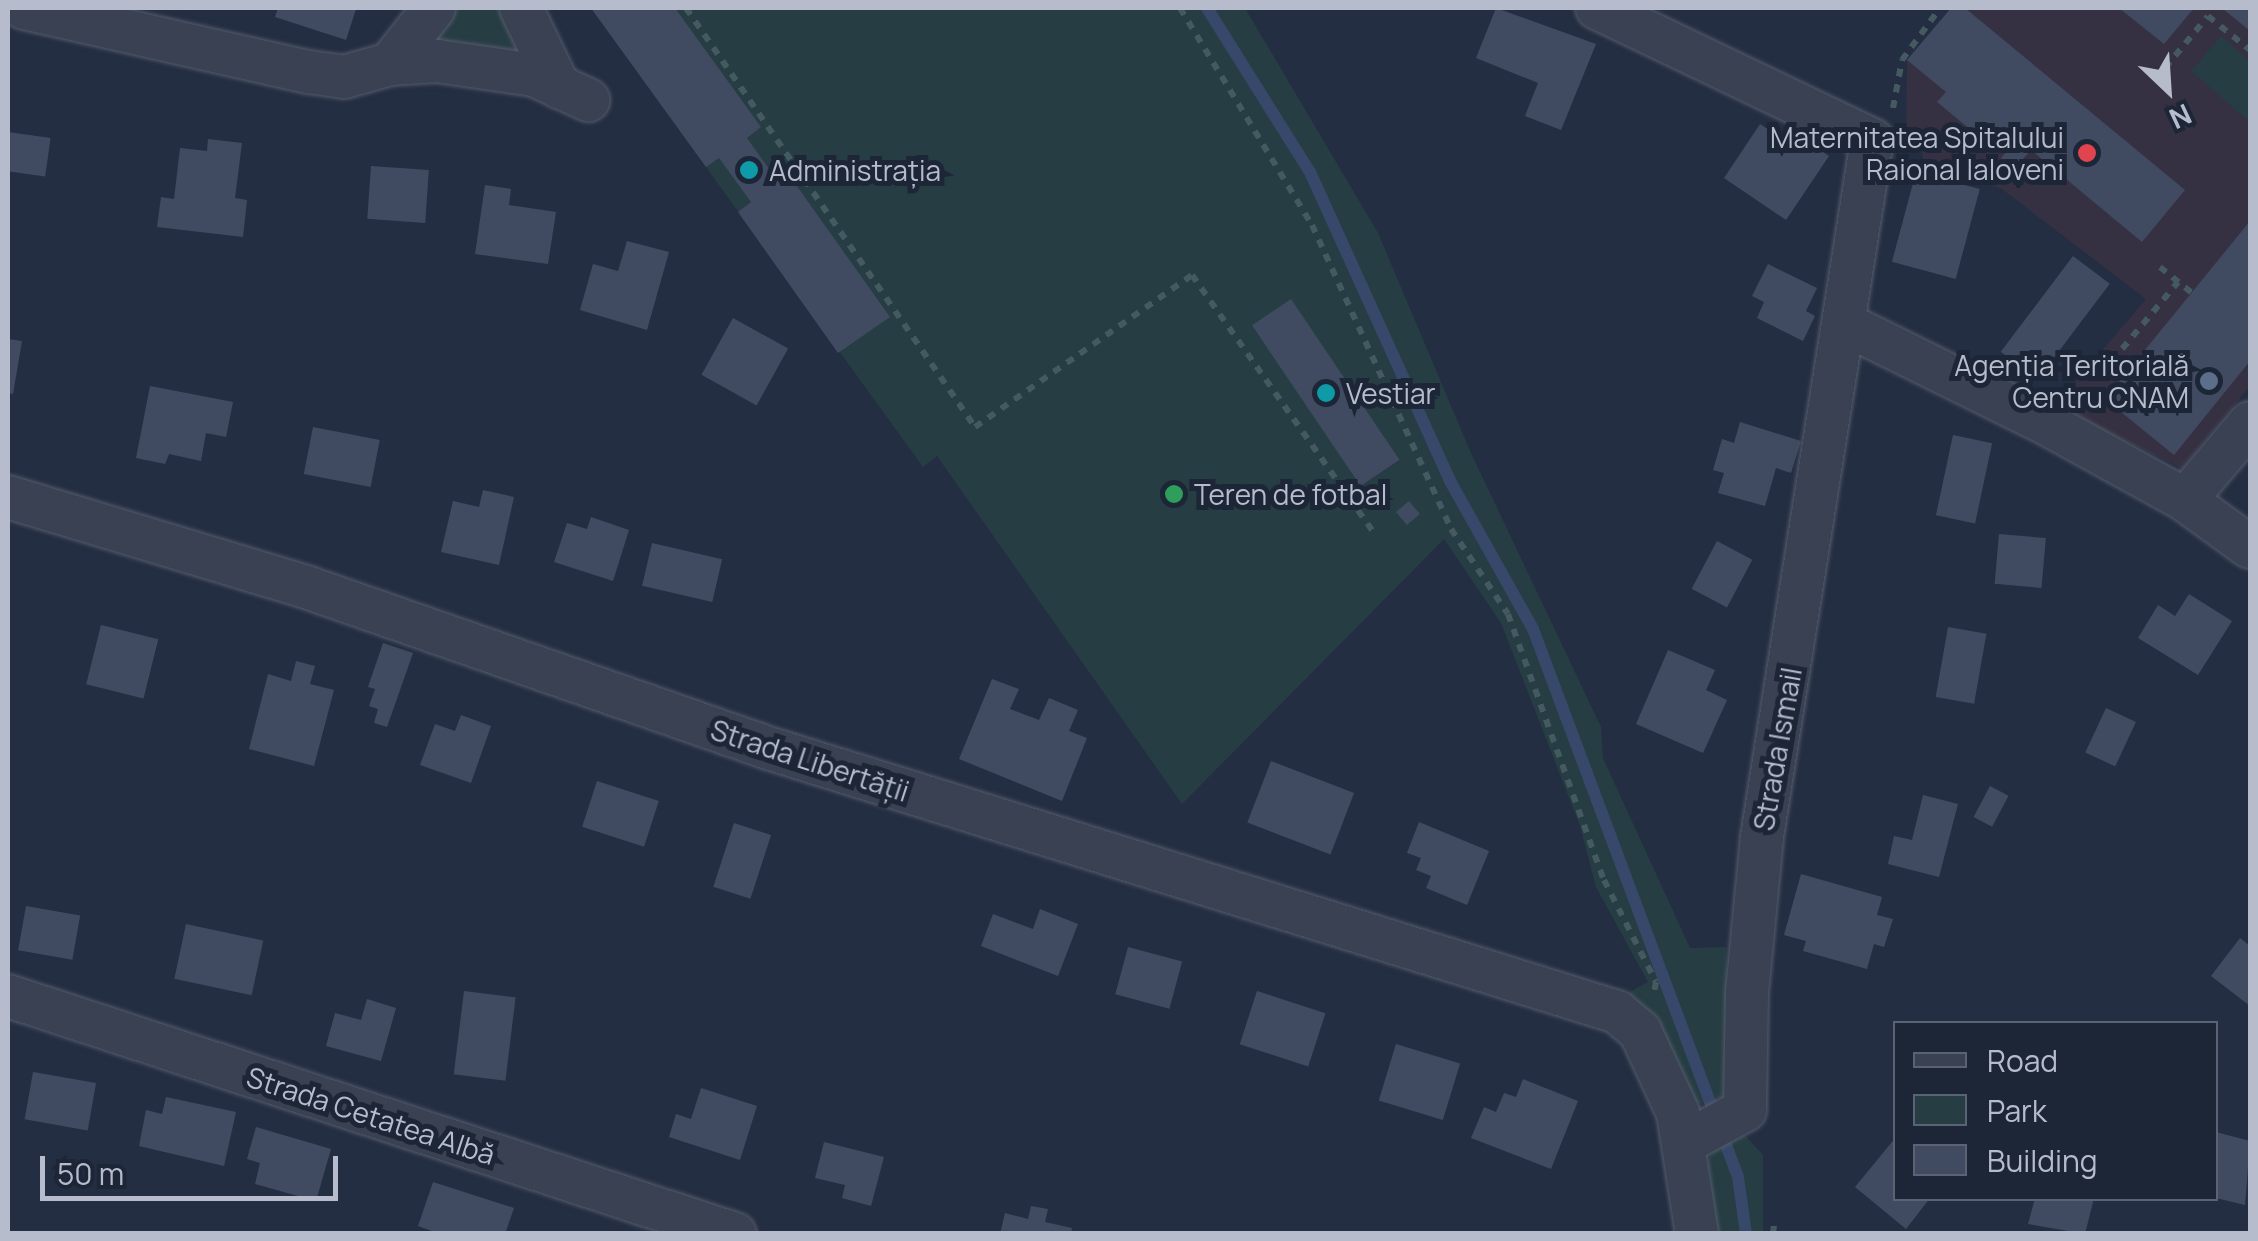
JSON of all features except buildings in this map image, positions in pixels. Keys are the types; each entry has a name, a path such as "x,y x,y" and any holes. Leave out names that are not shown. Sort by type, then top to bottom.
{"street":[{"path":"24,8 309,72 344,77 390,64 437,61 534,75 573,94 521,8"},
{"path":"390,64 434,8"},
{"path":"1597,8 1872,140"},
{"name":"Strada Ismail","path":"1686,1142 1746,1110 1747,992 1762,837 1847,325 1872,140"},
{"path":"1847,325 2185,500 2250,547"},
{"path":"2185,500 2250,424"},
{"name":"Strada Libertății","path":"8,496 306,588 768,748 1628,1022"},
{"name":"Strada Cetatea Albă","path":"8,996 735,1234"},
{"path":"1628,1022 1686,1142 1698,1234"}],"path":[{"path":"686,8 975,427 1192,275 1373,532"},
{"path":"1180,8 1312,225 1451,529 1508,614 1604,880 1656,982 1628,1022"},
{"path":"1872,140 1890,123 1902,60 1940,8"},
{"path":"2165,68 2208,16 2250,50"},
{"path":"2160,267 2192,293"},
{"path":"2112,361 2178,282"}],"shaded area":[{"name":"Maternitatea Spitalului Raional Ialoveni","path":"1951,8 2250,8 2250,386 2182,468 2054,407 2146,299 2002,189 1923,163 1922,143 1906,136 1907,60"}],"green space":[{"path":"446,8 509,8 528,58 426,44"},
{"path":"591,8 1245,8 1378,233 1471,453 1601,727 1603,758 1690,948 1726,947 1729,1090 1716,1102 1696,1104 1679,1088 1628,993 1648,982 1596,887 1580,826 1501,623 1444,539 1182,804 937,456 923,467"},
{"path":"2221,36 2250,62 2250,122 2191,71"},
{"path":"1739,1129 1763,1155 1763,1233 1713,1233 1705,1166 1715,1147"}],"waterway":[{"path":"1207,8 1310,172 1450,481 1533,629 1738,1177 1746,1234"}],"place":[{"name":"Maternitatea Spitalului Raional Ialoveni","path":"2087,153"},
{"name":"Administrația","path":"749,170"},
{"name":"Agenția Teritorială Centru CNAM","path":"2209,381"},
{"name":"Vestiar","path":"1326,393"},
{"name":"Teren de fotbal","path":"1174,494"}]}
